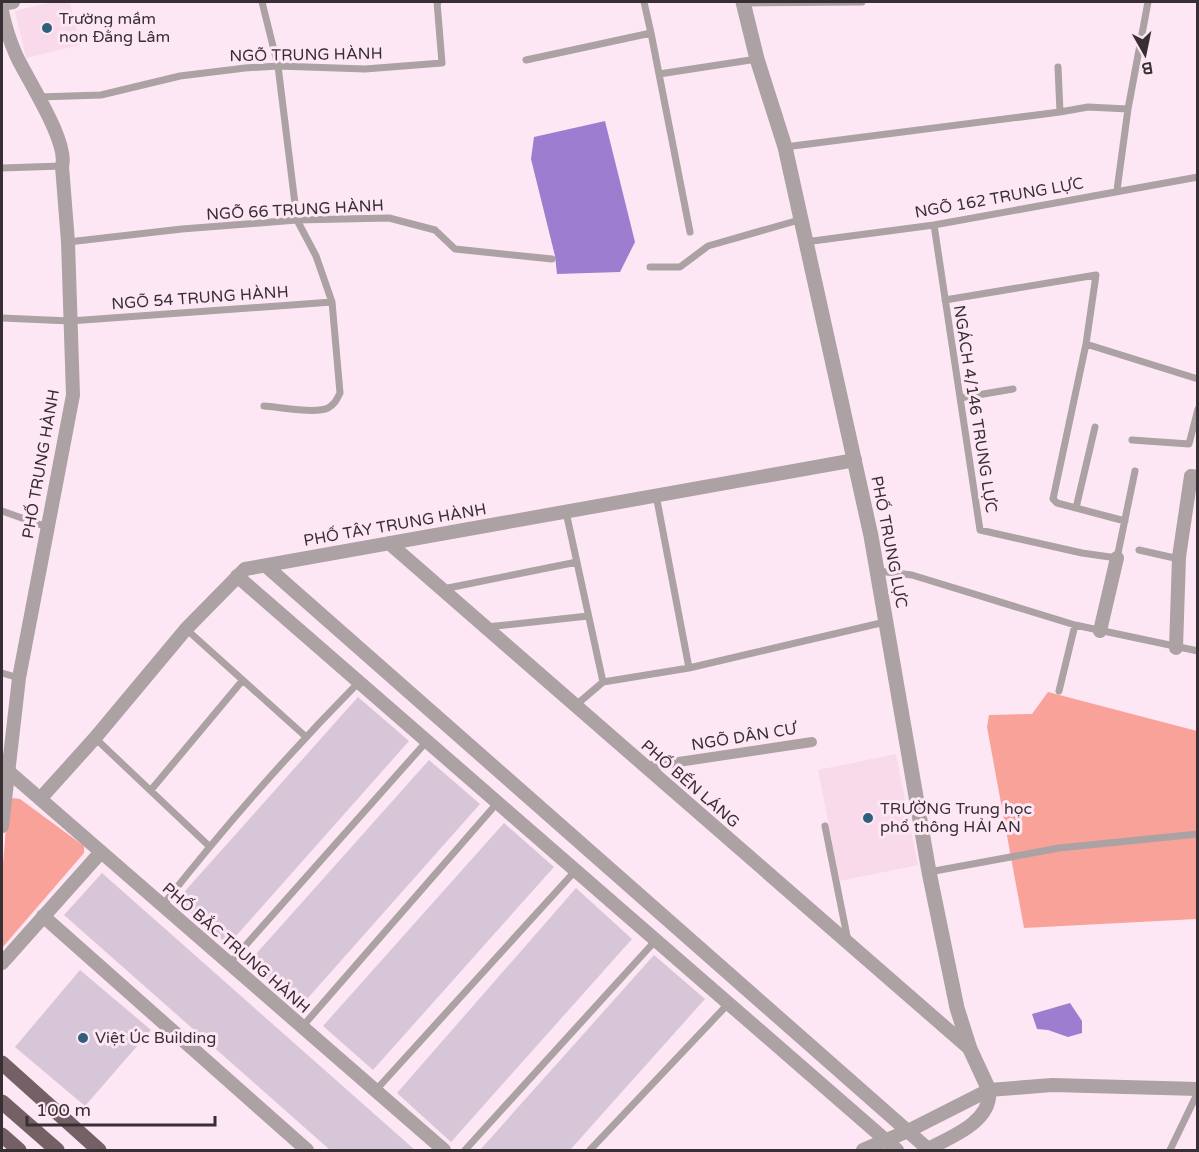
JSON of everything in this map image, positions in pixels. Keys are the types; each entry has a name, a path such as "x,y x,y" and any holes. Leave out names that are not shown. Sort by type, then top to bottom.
{"main road":[{"path":"2,1063 99,1150"},
{"path":"2,1102 57,1150"},
{"path":"2,1135 19,1150"}],"street":[{"path":"2,4 13,2"},
{"name":"PHỐ TRUNG LỰC","path":"743,2 757,59 784,147 855,460 878,571 929,872 957,1008 970,1049 989,1090"},
{"name":"PHỐ TRUNG HÀNH","path":"2,11 16,55 59,139 64,159 73,394 19,678 2,826"},
{"name":"PHỐ TÂY TRUNG HÀNH","path":"39,799 95,738 186,629 245,569 855,460"},
{"path":"1176,648 1179,559 1191,476 1197,477"},
{"name":"PHỐ BẾN LÁNG","path":"389,543 970,1049"},
{"path":"1100,631 1117,558"},
{"path":"266,566 927,1150 967,1128 978,1119 988,1107 989,1090"},
{"path":"237,576 729,1003 885,1142 897,1150"},
{"name":"NGÕ DÂN CƯ","path":"645,767 812,742"},
{"name":"PHỐ BẮC TRUNG HÀNH","path":"8,771 444,1150"},
{"path":"2,963 101,852"},
{"path":"43,915 307,1150"},
{"path":"863,1150 885,1142 989,1090 1052,1084 1197,1091"}],"lane":[{"path":"262,2 278,66 297,220 316,256 332,302 340,393 336,402 327,409 305,410 264,406"},
{"name":"NGÕ TRUNG HÀNH","path":"39,97 101,96 180,76 245,68 278,66 365,69 442,63 438,2"},
{"path":"644,2 690,232"},
{"path":"743,2 862,2"},
{"path":"1117,190 1128,109 1148,2"},
{"path":"526,60 651,33"},
{"path":"658,74 757,59"},
{"path":"1058,67 1060,112"},
{"path":"784,147 1088,107 1128,109"},
{"path":"2,168 63,166"},
{"name":"NGÕ 162 TRUNG LỰC","path":"806,242 934,225 1197,177"},
{"name":"NGÕ 66 TRUNG HÀNH","path":"68,242 182,229 297,220 389,218 435,230 455,249 552,259"},
{"path":"650,267 680,267 708,246 799,220"},
{"name":"NGÁCH 4/146 TRUNG LỰC","path":"934,225 980,530 1082,553 1117,558"},
{"path":"945,300 1096,275 1086,344 1053,499 1057,503 1125,521"},
{"name":"NGÕ 54 TRUNG HÀNH","path":"2,318 70,321 332,302"},
{"path":"1086,344 1197,379"},
{"path":"960,398 1013,389"},
{"path":"1132,440 1188,444 1197,409"},
{"path":"1076,508 1095,427"},
{"path":"1117,558 1135,471"},
{"path":"656,495 689,668"},
{"path":"2,511 47,527"},
{"path":"566,512 603,682"},
{"path":"1139,550 1179,559"},
{"path":"443,589 577,562"},
{"path":"878,571 912,576 1075,625 1197,651"},
{"path":"487,627 588,616"},
{"path":"576,705 603,682 689,668 886,622"},
{"path":"1059,691 1075,625"},
{"path":"186,629 305,736"},
{"path":"2,673 19,678"},
{"path":"151,790 242,681"},
{"path":"162,905 209,846 305,736 359,682"},
{"path":"95,738 209,846"},
{"path":"229,964 427,741"},
{"path":"302,1027 498,802"},
{"path":"825,826 849,944"},
{"path":"929,872 1059,848 1197,834"},
{"path":"375,1091 576,870"},
{"path":"465,1150 656,940"},
{"path":"590,1150 729,1003"},
{"path":"1170,1150 1197,1091"}],"shaded area":[{"name":"Trường mầm non Đằng Lâm","path":"52,2 70,2 80,45 26,58 15,11"},
{"path":"605,121 635,242 620,272 557,274 555,256 531,159 534,137"},
{"path":"1048,692 1197,731 1197,919 1024,928 987,727 989,715 1032,714"},
{"name":"TRƯỜNG Trung học phổ thông HẢI AN","path":"896,754 918,865 840,881 818,770"},
{"path":"13,798 20,799 84,846 84,853 2,948 2,877 8,801"},
{"path":"1070,1003 1082,1021 1082,1033 1068,1037 1037,1029 1032,1014"}],"building":[{"path":"358,697 409,741 228,945 177,900"},
{"path":"429,760 480,804 299,1008 248,963"},
{"path":"504,823 554,867 373,1070 323,1026"},
{"path":"102,873 415,1150 330,1150 64,915"},
{"path":"576,888 632,939 451,1142 397,1093"},
{"path":"654,955 705,999 570,1150 480,1150"},
{"name":"Việt Úc Building","path":"80,970 151,1030 85,1106 15,1047"}],"place":[{"name":"Trường mầm non Đằng Lâm","path":"47,28"},
{"name":"TRƯỜNG Trung học phổ thông HẢI AN","path":"868,818"},
{"name":"Việt Úc Building","path":"83,1038"}]}
